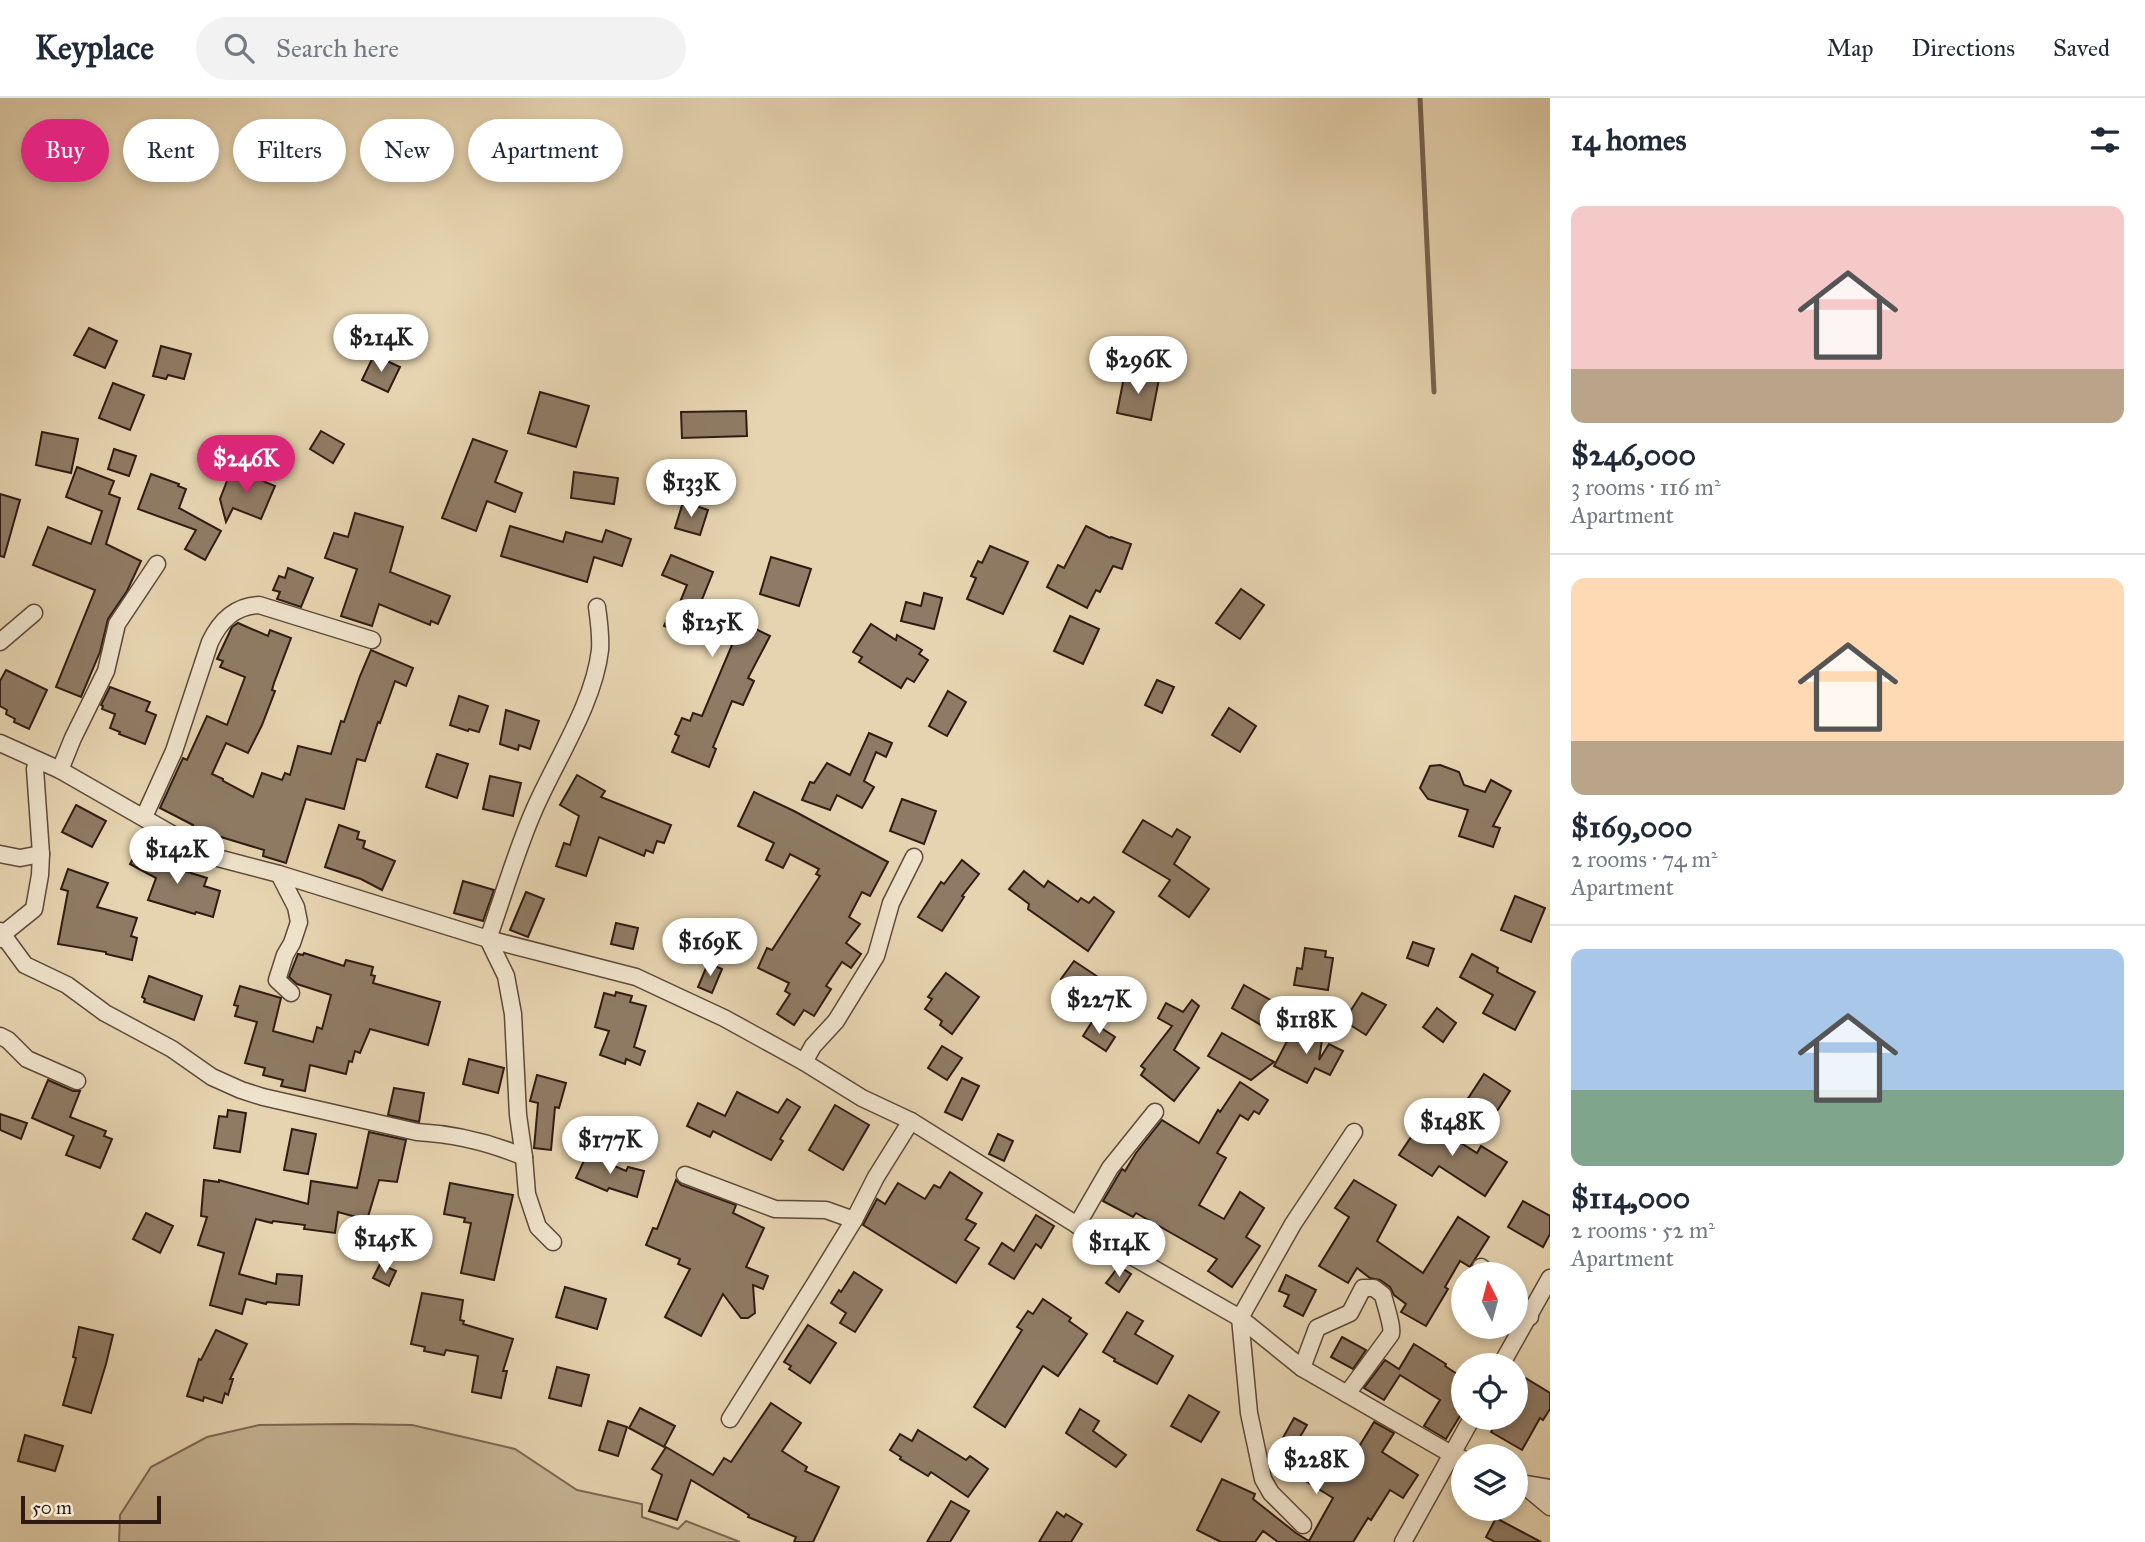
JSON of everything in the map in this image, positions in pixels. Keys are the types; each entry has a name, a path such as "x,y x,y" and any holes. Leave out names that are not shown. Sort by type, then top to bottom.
{"street":[{"path":"60,770 106,671 117,624 158,564"},
{"path":"144,817 174,751 210,642 218,625 231,613 248,605 258,605 372,640"},
{"path":"553,1242 538,1227 527,1194 518,1115 513,1014 506,976 488,939 535,808 557,766 594,681 600,651 597,607"},
{"path":"0,642 34,613"},
{"path":"0,743 60,770 210,856 279,874 488,939 636,977 724,1018 862,1098 911,1121 1077,1225 1240,1318 1302,1368 1451,1454"},
{"path":"37,760 35,769 41,854 34,909 1,935 25,965 67,985 105,1013 172,1049 212,1077 241,1090 417,1132 436,1133 499,1146 524,1157"},
{"path":"0,854 20,858 41,854"},
{"path":"804,1062 813,1046 836,1021 876,956 891,903 914,857"},
{"path":"279,874 296,907 299,922 277,980 291,993"},
{"path":"0,1036 8,1040 27,1059 77,1081"},
{"path":"1077,1225 1110,1168 1155,1112"},
{"path":"730,1419 854,1220 876,1177 911,1121"},
{"path":"1303,1524 1271,1493 1263,1479 1249,1413 1240,1318 1293,1224 1354,1132"},
{"path":"685,1175 775,1209 826,1210 854,1220"},
{"path":"1508,1353 1550,1278"},
{"path":"1302,1368 1317,1328 1350,1313 1363,1288 1374,1287 1383,1295 1393,1329 1347,1394"},
{"path":"1403,1542 1451,1466"},
{"path":"1528,1484 1550,1488"},
{"path":"1528,1490 1550,1507"}],"shaded area":[{"path":"259,1425 412,1425 515,1449 577,1490 642,1504 642,1517 678,1529 686,1521 740,1542 119,1542 120,1515 151,1467 207,1437"}],"building":[{"path":"89,328 117,341 105,368 74,355"},
{"path":"161,346 191,354 184,379 168,375 166,379 153,376"},
{"path":"374,355 400,367 388,392 362,380"},
{"path":"1125,372 1159,379 1151,420 1117,413"},
{"path":"113,383 144,395 130,430 99,418"},
{"path":"540,392 589,406 576,447 528,433"},
{"path":"746,411 747,436 682,438 681,412"},
{"path":"321,431 344,444 333,463 310,449"},
{"path":"42,432 78,439 71,473 36,465"},
{"path":"473,439 507,451 495,482 522,493 515,512 487,501 476,531 442,518"},
{"path":"114,449 136,456 129,476 108,469"},
{"path":"77,467 114,481 109,494 120,498 106,544 141,561 127,591 108,619 100,652 81,697 56,687 95,590 33,565 48,527 91,544 102,511 66,497"},
{"path":"232,468 275,486 261,519 233,508 226,522 220,499"},
{"path":"574,472 618,478 614,504 571,498"},
{"path":"151,474 186,489 179,508 221,531 205,560 185,549 196,530 138,509"},
{"path":"0,494 20,500 4,557 0,556"},
{"path":"683,502 708,510 700,535 675,528"},
{"path":"355,513 403,527 390,572 450,596 438,624 431,621 430,625 379,604 372,626 341,616 357,569 325,558 334,533 348,537"},
{"path":"510,526 563,542 566,532 602,542 606,530 631,539 622,566 594,557 587,582 501,556"},
{"path":"1086,526 1110,538 1131,544 1122,569 1113,566 1100,592 1096,590 1087,608 1047,587 1058,565 1064,568"},
{"path":"990,546 1028,562 1003,614 967,599 976,578 971,576 978,561 982,563"},
{"path":"671,555 713,572 701,602 770,636 748,678 754,681 743,705 732,701 713,747 716,749 709,767 672,752 679,736 675,734 682,718 690,721 693,713 702,716 732,645 692,626 688,635 664,626 671,610 676,612 687,585 662,575"},
{"path":"771,557 811,569 799,606 760,594"},
{"path":"288,568 313,578 301,607 277,599 280,592 273,590 279,576 285,578"},
{"path":"1241,589 1264,605 1240,639 1216,623"},
{"path":"924,593 942,598 934,629 901,621 906,602 921,606"},
{"path":"1070,616 1099,629 1083,664 1054,651"},
{"path":"238,623 268,636 270,630 291,638 274,683 272,690 275,691 248,753 226,743 212,774 253,797 262,773 282,780 285,773 290,775 298,746 331,754 341,721 344,722 371,650 413,668 406,686 395,681 365,761 357,759 344,809 306,799 286,863 263,856 264,850 191,828 193,825 160,808 183,758 187,760 207,716 227,725 245,677 220,667 223,661 217,659 232,627"},
{"path":"871,624 896,640 897,635 922,650 919,654 928,660 914,682 907,678 901,688 859,662 862,657 853,652"},
{"path":"6,670 47,690 29,729 14,722 15,719 6,714 7,710 0,706 0,681"},
{"path":"1157,680 1174,687 1162,713 1145,705"},
{"path":"110,687 150,702 146,711 156,715 145,744 110,728 115,714 102,709 101,705"},
{"path":"948,691 966,702 947,736 929,726"},
{"path":"459,696 488,706 479,732 450,725"},
{"path":"1229,708 1256,726 1240,752 1212,735"},
{"path":"506,710 539,721 530,749 519,745 518,750 500,744"},
{"path":"869,733 892,743 886,757 876,752 864,781 874,787 862,808 837,795 830,810 802,800 810,782 814,783 827,763 850,775"},
{"path":"437,754 468,764 457,798 426,787"},
{"path":"1440,765 1459,772 1464,785 1485,792 1491,780 1511,791 1493,826 1500,828 1493,847 1459,836 1468,810 1428,799 1420,788 1430,766"},
{"path":"577,775 605,791 601,797 671,825 664,843 657,841 653,853 646,850 644,856 599,837 586,876 556,866 564,843 570,845 579,816 560,805"},
{"path":"490,776 521,783 513,816 483,809"},
{"path":"754,792 888,862 870,896 862,892 849,917 860,924 846,943 861,954 851,968 842,962 826,986 831,989 814,1016 804,1010 794,1025 777,1014 790,994 785,991 789,983 758,968 767,948 772,950 820,876 816,874 819,869 790,854 783,868 766,860 774,843 738,826"},
{"path":"902,799 936,811 924,844 890,831"},
{"path":"76,805 106,821 92,847 62,832"},
{"path":"1143,820 1172,837 1177,829 1190,837 1174,864 1209,889 1189,917 1159,896 1170,880 1123,852"},
{"path":"339,825 359,832 357,839 365,841 363,848 395,861 382,890 361,879 325,867"},
{"path":"138,850 179,864 178,869 207,878 204,886 220,891 213,917 148,900 156,878 130,864"},
{"path":"962,860 979,874 962,896 964,897 942,931 918,917 941,882 944,884"},
{"path":"68,869 108,883 97,907 137,918 131,936 137,938 132,960 106,952 58,944 68,891 61,889"},
{"path":"1024,871 1044,887 1048,881 1078,902 1081,898 1089,903 1094,897 1114,912 1088,951 1028,909 1029,904 1009,889"},
{"path":"463,881 494,890 483,921 454,913"},
{"path":"526,892 544,899 528,937 510,930"},
{"path":"1515,896 1545,908 1531,942 1501,930"},
{"path":"616,923 638,928 633,949 611,944"},
{"path":"1413,942 1434,949 1428,966 1407,958"},
{"path":"1305,948 1326,951 1325,957 1333,958 1328,990 1294,985 1297,968 1302,969"},
{"path":"304,953 344,966 346,960 373,967 373,983 440,1002 428,1045 370,1029 360,1053 355,1051 352,1062 349,1061 346,1074 310,1065 305,1091 281,1086 283,1080 263,1075 265,1068 245,1063 257,1022 235,1016 238,1006 234,1005 240,986 281,998 273,1031 313,1042 317,1027 322,1029 331,995 297,984 289,977 298,954"},
{"path":"1472,954 1498,968 1497,972 1535,992 1515,1030 1483,1013 1493,995 1460,977"},
{"path":"1074,961 1098,977 1085,996 1061,979"},
{"path":"708,963 722,969 712,993 698,987"},
{"path":"946,973 979,997 952,1034 940,1025 942,1021 925,1009 932,999 928,997"},
{"path":"149,976 202,996 194,1020 144,1002 142,997"},
{"path":"1244,985 1274,1002 1261,1025 1232,1008"},
{"path":"616,992 632,996 630,1002 646,1006 634,1047 645,1051 640,1065 626,1059 625,1064 600,1055 609,1031 595,1027 604,993 615,996"},
{"path":"1362,993 1386,1005 1366,1035 1344,1021"},
{"path":"1192,1000 1199,1006 1174,1050 1199,1068 1174,1101 1141,1075 1145,1069 1141,1066 1172,1026 1158,1018 1166,1003 1183,1012"},
{"path":"1437,1008 1456,1023 1443,1042 1423,1027"},
{"path":"1092,1022 1115,1037 1106,1051 1083,1036"},
{"path":"1295,1026 1322,1040 1319,1060 1329,1044 1343,1051 1330,1075 1315,1068 1307,1083 1274,1066"},
{"path":"1222,1033 1274,1062 1251,1080 1208,1056"},
{"path":"942,1046 962,1058 947,1080 928,1068"},
{"path":"469,1059 504,1068 498,1093 463,1084"},
{"path":"1484,1074 1510,1091 1493,1117 1467,1100"},
{"path":"537,1075 566,1083 559,1108 555,1107 551,1150 534,1148 538,1103 530,1101"},
{"path":"962,1078 979,1086 962,1120 945,1112"},
{"path":"48,1080 73,1091 80,1091 70,1117 106,1131 104,1136 112,1139 100,1168 66,1155 74,1136 32,1118"},
{"path":"1240,1082 1268,1100 1259,1114 1254,1111 1248,1120 1240,1115 1217,1153 1226,1158 1199,1205 1224,1219 1240,1192 1264,1208 1246,1237 1260,1246 1232,1287 1208,1271 1217,1259 1136,1213 1133,1217 1103,1201 1122,1169 1125,1171 1162,1120 1199,1143 1218,1110 1220,1112"},
{"path":"394,1088 424,1093 419,1122 388,1115"},
{"path":"737,1092 778,1113 787,1099 800,1107 780,1139 783,1141 771,1160 713,1131 710,1137 687,1126 698,1103 725,1116"},
{"path":"835,1105 869,1125 843,1170 809,1150"},
{"path":"228,1110 246,1113 240,1152 214,1148 219,1116 227,1117"},
{"path":"0,1114 27,1123 21,1139 0,1130"},
{"path":"1423,1119 1477,1153 1481,1146 1507,1162 1485,1196 1439,1166 1432,1176 1399,1155"},
{"path":"292,1129 316,1134 308,1174 284,1170"},
{"path":"369,1132 406,1140 397,1182 379,1180 367,1220 338,1212 335,1233 304,1229 305,1225 256,1219 239,1274 276,1284 277,1274 302,1276 299,1305 266,1304 246,1299 242,1314 210,1305 224,1253 198,1245 207,1217 201,1216 204,1180 219,1180 308,1204 311,1181 357,1188"},
{"path":"998,1134 1013,1141 1004,1161 989,1154"},
{"path":"587,1154 626,1171 628,1167 644,1171 637,1197 609,1188 607,1191 576,1178"},
{"path":"950,1172 982,1193 966,1219 976,1224 965,1240 979,1248 956,1283 863,1225 877,1199 885,1204 898,1183 925,1199 934,1185 940,1188"},
{"path":"676,1180 681,1185 736,1205 733,1213 764,1228 746,1267 768,1276 763,1289 753,1285 755,1313 748,1318 741,1318 723,1294 701,1336 665,1317 690,1269 678,1264 680,1259 646,1245 653,1228 657,1229"},
{"path":"1354,1180 1396,1205 1377,1241 1423,1273 1458,1217 1489,1237 1473,1262 1451,1262 1451,1277 1445,1287 1448,1289 1426,1326 1401,1312 1406,1304 1380,1280 1370,1278 1357,1268 1348,1283 1319,1266 1349,1217 1335,1208"},
{"path":"450,1183 513,1195 494,1280 461,1273 471,1223 464,1222 465,1218 444,1214"},
{"path":"1523,1201 1550,1216 1550,1234 1543,1247 1508,1227"},
{"path":"146,1213 173,1226 160,1253 133,1239"},
{"path":"1036,1215 1054,1226 1041,1248 1036,1244 1014,1279 989,1264 1002,1243 1014,1251"},
{"path":"380,1264 396,1271 389,1286 373,1278"},
{"path":"1119,1266 1131,1274 1119,1292 1106,1283"},
{"path":"854,1272 882,1290 855,1332 840,1323 846,1313 831,1303"},
{"path":"1286,1275 1316,1290 1303,1316 1284,1306 1289,1295 1279,1291"},
{"path":"565,1287 606,1299 597,1329 556,1317"},
{"path":"422,1293 463,1300 460,1320 464,1321 463,1324 513,1339 503,1371 507,1371 501,1398 472,1392 478,1356 446,1350 444,1355 424,1351 425,1347 411,1344"},
{"path":"1043,1299 1071,1318 1069,1321 1087,1334 1058,1376 1043,1366 1005,1427 974,1407 1022,1330 1017,1327 1028,1311 1033,1314"},
{"path":"1127,1312 1143,1321 1135,1334 1173,1356 1157,1384 1114,1361 1115,1359 1103,1352"},
{"path":"808,1325 836,1343 810,1383 789,1369 791,1366 784,1362"},
{"path":"79,1327 113,1335 91,1413 63,1405 76,1358 73,1357"},
{"path":"216,1330 247,1344 230,1379 233,1379 228,1395 225,1393 222,1403 204,1397 203,1401 187,1396 199,1359 201,1360"},
{"path":"1342,1337 1366,1350 1353,1369 1331,1357"},
{"path":"1414,1344 1451,1370 1451,1430 1446,1439 1424,1426 1440,1400 1400,1375 1384,1400 1364,1388 1385,1360 1399,1369"},
{"path":"557,1367 589,1375 581,1406 549,1398"},
{"path":"1528,1379 1550,1393 1550,1409 1543,1420 1540,1418 1525,1444 1512,1444 1491,1432 1528,1430"},
{"path":"1189,1395 1219,1412 1201,1442 1171,1426"},
{"path":"771,1403 801,1423 782,1451 807,1467 805,1471 839,1487 813,1542 794,1542 796,1537 748,1517 749,1515 691,1480 677,1520 649,1511 662,1475 652,1469 666,1447 713,1475 724,1458 731,1462"},
{"path":"640,1408 675,1426 664,1447 629,1428"},
{"path":"1080,1409 1099,1421 1093,1431 1126,1455 1116,1467 1066,1433"},
{"path":"1294,1418 1307,1425 1293,1449 1280,1443"},
{"path":"608,1421 627,1427 618,1456 599,1450"},
{"path":"1374,1422 1394,1433 1382,1452 1418,1475 1403,1498 1390,1490 1353,1542 1278,1542 1263,1531 1255,1542 1221,1542 1197,1530 1222,1479 1255,1494 1253,1499 1309,1541 1333,1498 1288,1470 1303,1446 1326,1461 1331,1451 1349,1463"},
{"path":"918,1430 966,1460 970,1456 988,1469 968,1497 931,1472 928,1476 890,1450 900,1434 912,1441"},
{"path":"25,1435 63,1446 55,1471 18,1461"},
{"path":"951,1501 969,1511 950,1542 927,1542"},
{"path":"1057,1512 1082,1524 1071,1542 1039,1542"},
{"path":"1494,1521 1502,1521 1541,1542 1495,1542 1486,1537"}],"waterway":[{"path":"1420,98 1434,392"}]}
